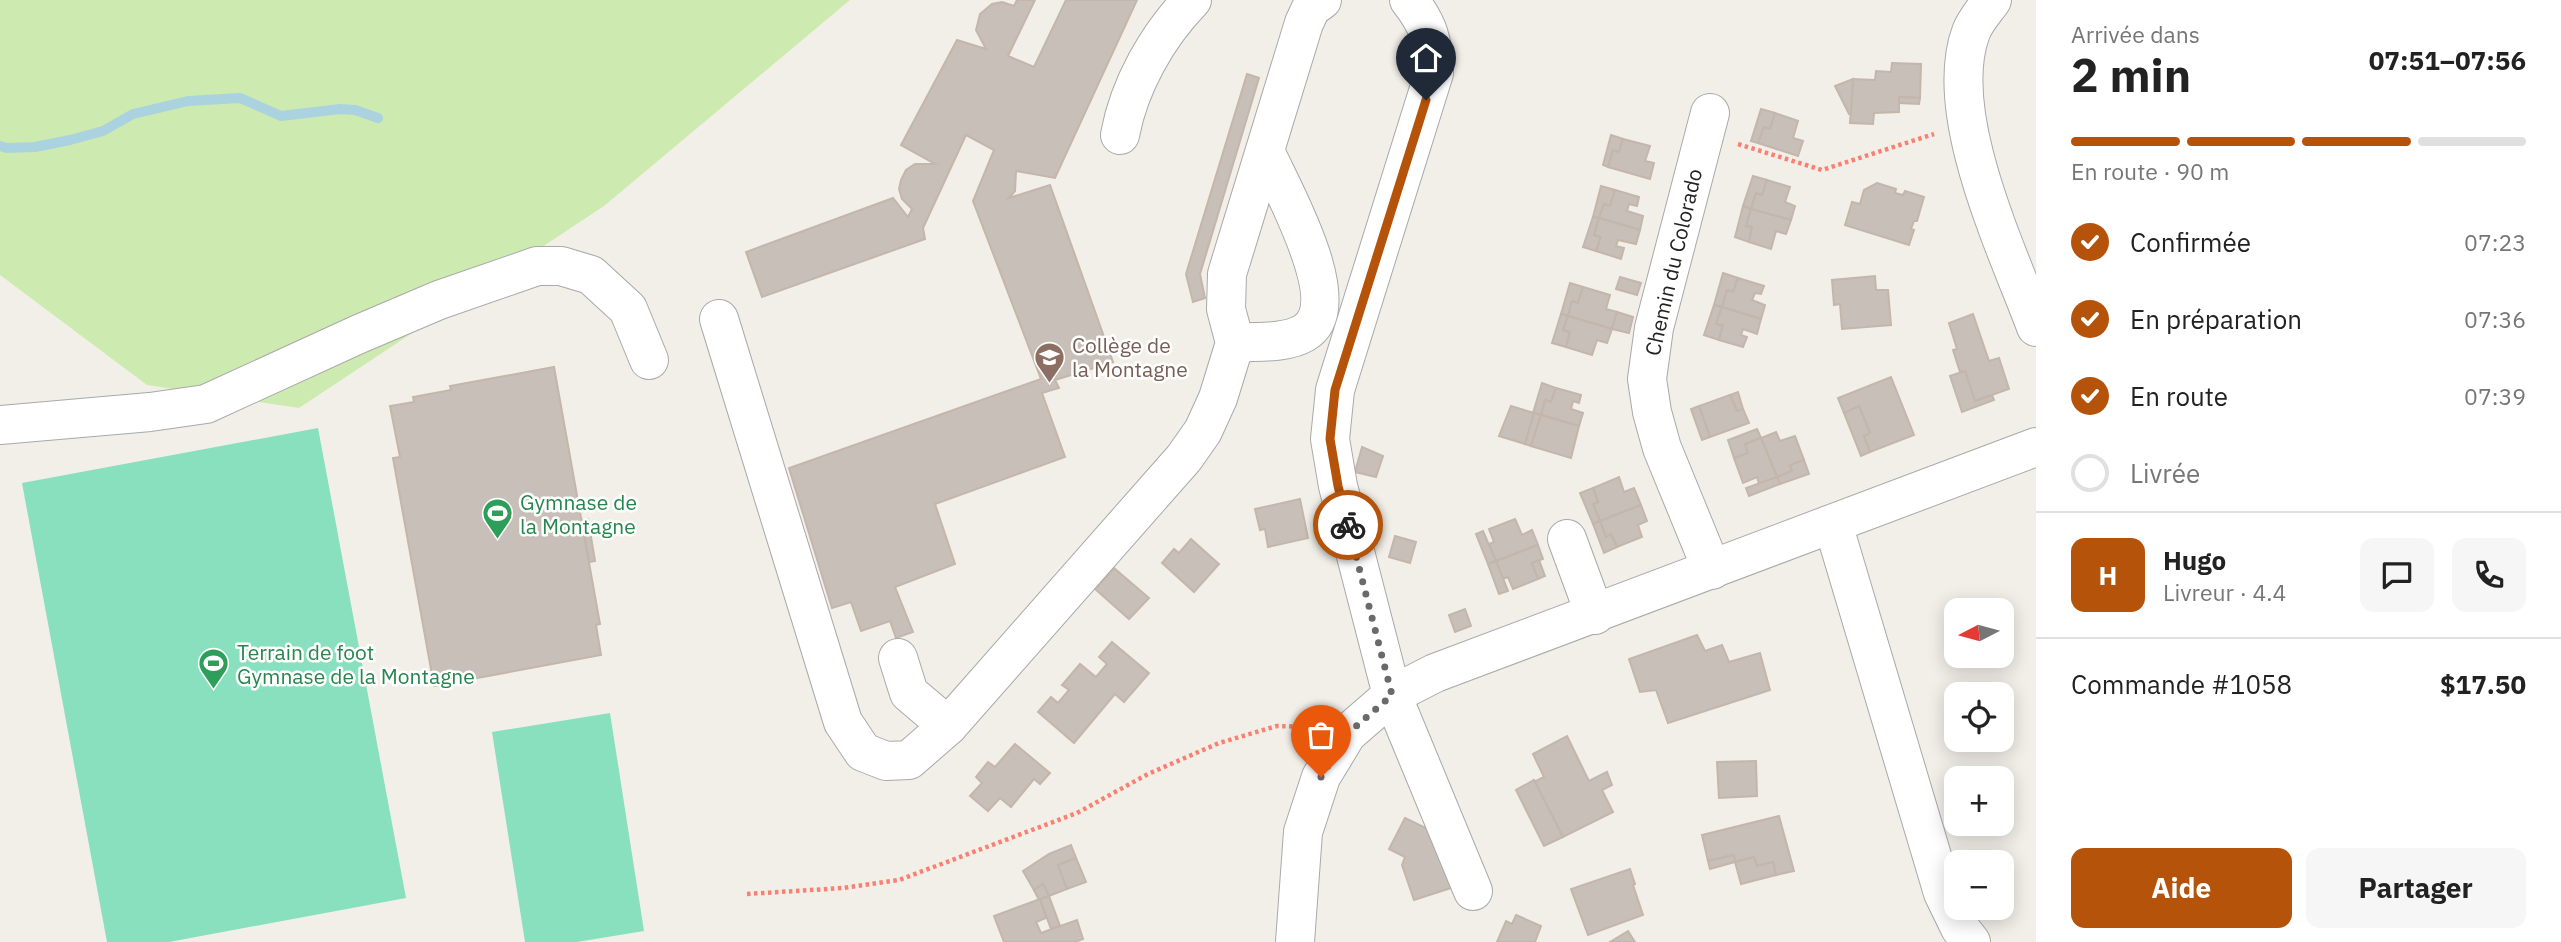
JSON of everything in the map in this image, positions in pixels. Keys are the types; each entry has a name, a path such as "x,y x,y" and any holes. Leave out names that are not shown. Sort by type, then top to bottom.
{"street":[{"path":"1119,135 1124,111 1143,67 1178,14 1192,0"},
{"path":"719,319 842,722 863,751 886,761 909,760 948,726 1184,458 1203,431 1235,343 1226,309 1227,274 1304,23 1311,8 1322,0"},
{"path":"1409,0 1424,19 1433,46 1434,73 1335,390 1330,439 1338,486 1392,695 1473,891"},
{"path":"1992,0 1971,31 1962,101 1983,184 2036,327"},
{"name":"Chemin du Colorado","path":"1707,123 1654,328 1647,380 1651,412 1662,448 1712,570"},
{"path":"1235,343 1280,340 1306,332 1316,318 1321,297 1311,254 1266,152"},
{"path":"0,425 150,412 206,404 439,300 537,266 561,265 592,275 628,309 649,360"},
{"path":"1295,942 1303,832 1321,777 1347,734 1392,695 1435,673 2036,447"},
{"path":"1833,524 1943,893 1971,942"},
{"path":"1567,539 1595,615"},
{"path":"898,658 909,693 948,726"}],"path":[{"path":"1707,123 1822,170 1937,133"},
{"path":"747,894 843,888 900,880 1077,813 1148,774 1219,743 1277,726 1326,728 1347,734"}],"green space":[{"path":"0,0 850,0 604,206 299,408 147,385 0,275"},
{"name":"Terrain de foot Gymnase de la Montagne","path":"318,428 406,898 169,942 107,942 22,483"},
{"path":"610,713 644,931 577,942 525,942 492,732"}],"building":[{"path":"1017,0 1035,0 1008,56 1034,67 1066,0 1137,0 1055,178 1016,171 1015,191 1009,198 1050,185 1113,362 1055,380 1059,388 1042,393 1065,457 935,504 955,564 895,587 913,632 896,638 890,621 861,631 851,602 832,608 789,468 1041,379 973,201 994,150 966,135 923,228 925,239 762,297 746,252 893,198 908,217 912,209 902,199 899,189 906,170 915,164 935,164 901,145 957,40 986,49 976,30 980,14 992,4 1002,2 1014,6"},
{"path":"1892,63 1921,64 1920,98 1899,97 1899,112 1874,113 1873,124 1850,123 1853,79 1875,80 1876,71 1891,72"},
{"path":"1247,74 1259,78 1200,274 1205,298 1193,302 1186,274"},
{"path":"1853,79 1851,114 1849,114 1835,86"},
{"path":"1899,97 1920,98 1919,104 1899,103"},
{"path":"1761,109 1775,113 1770,129 1764,127 1758,143 1751,141"},
{"path":"1775,113 1798,121 1793,138 1803,141 1798,156 1758,143 1764,127 1770,129"},
{"path":"1611,135 1623,139 1619,152 1613,150 1608,167 1603,165"},
{"path":"1623,139 1650,146 1645,161 1654,163 1650,179 1608,167 1613,150 1619,152"},
{"path":"1753,176 1767,180 1762,195 1756,193 1751,209 1743,206"},
{"path":"1767,180 1790,187 1785,202 1795,206 1791,220 1751,209 1756,193 1762,195"},
{"path":"1877,183 1896,189 1895,193 1903,195 1905,191 1924,197 1917,221 1914,221 1911,229 1914,230 1909,245 1845,225 1852,202 1860,204 1864,190"},
{"path":"1601,186 1615,190 1610,206 1604,204 1597,218 1593,217"},
{"path":"1615,190 1639,197 1637,206 1629,204 1627,211 1643,216 1640,230 1599,218 1604,204 1610,206"},
{"path":"1743,206 1751,209 1746,226 1752,227 1749,242 1735,237"},
{"path":"1751,209 1791,220 1786,234 1776,231 1771,249 1749,242 1752,227 1746,226"},
{"path":"1593,217 1599,218 1594,235 1601,237 1596,251 1583,247"},
{"path":"1599,218 1640,230 1636,244 1618,240 1616,246 1624,248 1621,259 1596,251 1601,237 1594,235"},
{"path":"1723,273 1738,278 1733,292 1727,290 1722,307 1714,305"},
{"path":"1875,276 1876,290 1888,290 1891,325 1842,329 1840,304 1834,305 1832,280"},
{"path":"1620,277 1641,283 1637,295 1616,289"},
{"path":"1738,278 1764,286 1761,294 1755,293 1752,300 1765,305 1761,319 1722,307 1727,290 1733,292"},
{"path":"1570,283 1583,287 1578,303 1572,301 1568,316 1561,314"},
{"path":"1583,287 1610,295 1606,309 1617,312 1612,329 1568,316 1572,301 1578,303"},
{"path":"1714,305 1722,307 1716,324 1723,325 1719,340 1704,335"},
{"path":"1722,307 1761,319 1757,334 1743,329 1741,335 1747,337 1743,347 1719,340 1723,325 1716,324"},
{"path":"1617,312 1633,317 1629,333 1612,329"},
{"path":"1561,314 1568,316 1563,330 1570,332 1566,347 1552,343"},
{"path":"1973,314 1989,361 1999,358 2009,389 1975,401 1965,371 1960,372 1953,350 1957,349 1949,323"},
{"path":"1568,316 1612,329 1607,343 1597,340 1592,355 1566,347 1570,332 1563,330"},
{"name":"Gymnase de la Montagne","path":"554,367 600,624 596,625 601,655 434,686 393,458 400,457 390,406 414,402 413,397 451,390 450,386"},
{"path":"1965,371 1975,401 1992,395 1994,400 1962,412 1950,376"},
{"path":"1891,377 1914,435 1870,452 1864,436 1870,433 1859,406 1844,413 1838,398"},
{"path":"1542,383 1556,388 1551,402 1545,400 1541,415 1533,413"},
{"path":"1556,388 1581,395 1579,403 1573,401 1571,409 1583,413 1579,426 1541,415 1545,400 1551,402"},
{"path":"1738,392 1743,409 1737,411 1730,395"},
{"path":"1730,395 1737,411 1743,409 1749,423 1710,437 1699,406"},
{"path":"1511,406 1534,413 1525,444 1499,436"},
{"path":"1699,406 1710,437 1702,440 1691,409"},
{"path":"1859,406 1870,433 1864,436 1870,452 1861,456 1844,413"},
{"path":"1534,413 1541,415 1531,446 1525,444"},
{"path":"1541,415 1579,426 1571,458 1531,446"},
{"path":"1757,429 1761,438 1745,444 1748,453 1734,458 1728,440"},
{"path":"1776,432 1780,441 1795,436 1804,460 1790,465 1792,471 1777,477 1761,438"},
{"path":"1761,438 1777,477 1759,484 1757,477 1743,483 1734,458 1748,453 1745,444"},
{"path":"1362,447 1383,456 1376,477 1355,472"},
{"path":"1804,460 1809,474 1780,484 1777,477 1792,471 1790,465"},
{"path":"1619,477 1624,492 1634,488 1641,505 1600,521 1593,504 1598,502 1593,488"},
{"path":"1777,477 1780,484 1749,496 1746,488"},
{"path":"1593,488 1598,502 1593,504 1600,521 1593,524 1580,493"},
{"path":"1300,499 1308,538 1268,547 1265,529 1260,530 1255,509"},
{"path":"1641,505 1647,521 1638,525 1642,537 1617,547 1611,534 1606,537 1600,521"},
{"path":"588,519 595,561 589,562 582,520"},
{"path":"1515,519 1522,535 1532,530 1538,545 1496,561 1489,544 1494,542 1489,529"},
{"path":"1600,521 1606,537 1611,534 1617,547 1604,553 1593,524"},
{"path":"1483,531 1496,561 1488,564 1476,534"},
{"path":"1395,536 1416,542 1410,563 1389,557"},
{"path":"1191,539 1219,564 1194,592 1162,563 1174,549 1179,553"},
{"path":"1538,545 1543,559 1532,563 1538,579 1513,589 1508,577 1503,579 1496,561"},
{"path":"1539,560 1545,576 1538,579 1532,563"},
{"path":"1496,561 1508,591 1499,594 1488,564"},
{"path":"1114,568 1149,598 1129,619 1095,589"},
{"path":"1465,609 1471,626 1455,632 1449,615"},
{"path":"1697,635 1705,651 1722,645 1729,662 1760,653 1770,690 1668,723 1656,690 1640,692 1629,659"},
{"path":"1112,642 1149,673 1124,702 1115,694 1074,743 1038,712 1051,697 1058,703 1069,690 1062,685 1080,664 1096,677 1107,664 1099,657"},
{"path":"1567,736 1589,781 1607,772 1612,785 1602,790 1613,812 1563,837 1534,782 1544,777 1533,754"},
{"path":"1015,744 1050,773 1040,784 1034,779 1011,807 1000,798 988,811 970,796 982,783 976,777 988,762 995,767"},
{"path":"1756,761 1757,796 1719,798 1717,762"},
{"path":"1534,780 1563,837 1544,846 1516,790"},
{"path":"1779,816 1794,871 1776,875 1773,862 1757,866 1754,857 1735,862 1734,855 1708,861 1702,835"},
{"path":"1405,818 1440,835 1457,886 1414,900 1402,865 1405,857 1389,849"},
{"path":"1071,845 1076,858 1058,865 1067,889 1049,896 1043,884 1034,890 1023,871 1049,854"},
{"path":"1734,855 1735,862 1710,869 1708,861"},
{"path":"1754,857 1757,866 1773,862 1776,875 1741,884 1735,862"},
{"path":"1076,858 1086,882 1067,889 1058,865"},
{"path":"1630,869 1643,915 1588,935 1571,889"},
{"path":"1043,884 1049,896 1039,900 1034,890"},
{"path":"1049,896 1060,926 1051,929 1040,899"},
{"path":"1040,899 1046,918 1036,922 1041,933 1077,920 1083,939 1075,942 1004,942 994,916"},
{"path":"1516,915 1541,926 1535,942 1497,942 1506,921 1512,924"},
{"path":"1628,931 1635,942 1610,942"}],"waterway":[{"path":"0,146 35,147 70,140 103,131 133,114 188,101 240,98 281,116 340,109 355,110 378,118"}],"way so far":[{"path":"1321,777 1347,734 1392,695 1348,525"}],"place":[{"name":"Collège de la Montagne","path":"1049,384"},
{"name":"Gymnase de la Montagne","path":"497,541"},
{"name":"Terrain de foot Gymnase de la Montagne","path":"214,691"}],"route":[{"path":"1348,525 1330,439 1335,390 1426,100"}]}
